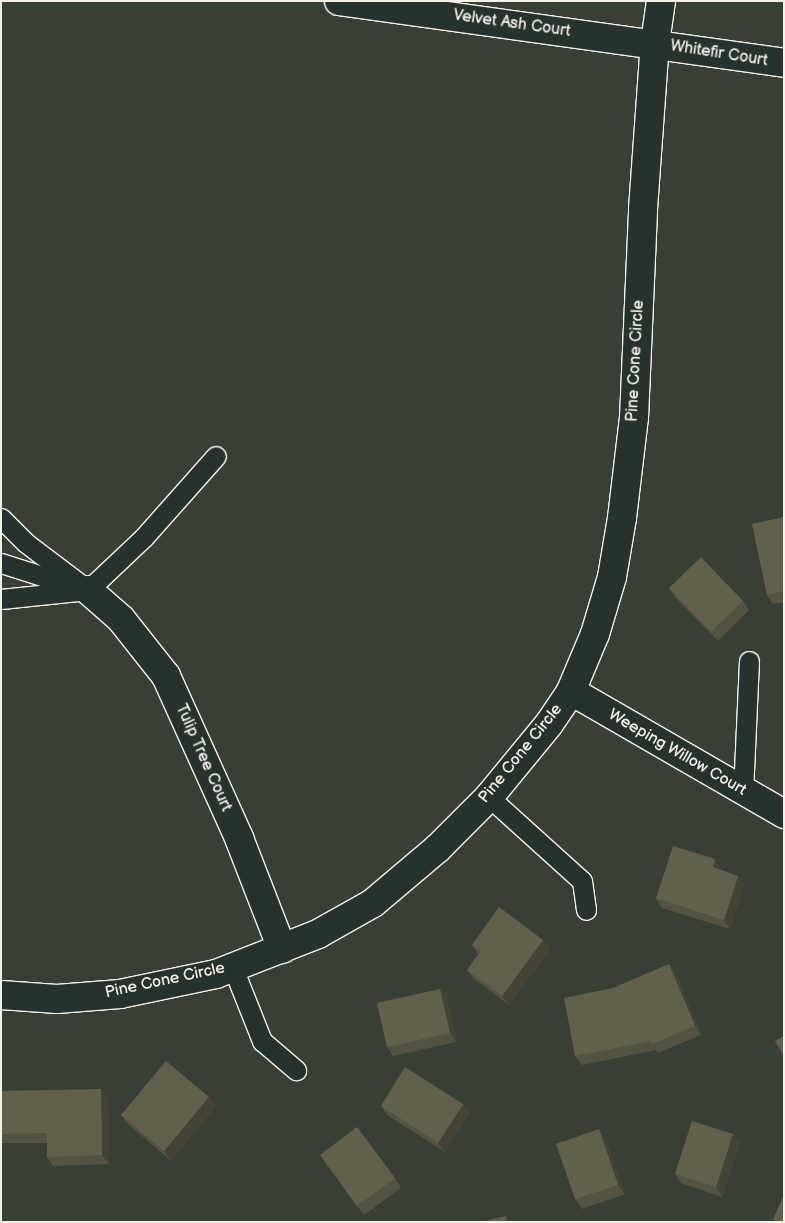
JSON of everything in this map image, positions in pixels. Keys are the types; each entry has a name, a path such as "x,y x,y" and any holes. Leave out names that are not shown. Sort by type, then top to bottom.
{"street":[{"name":"Velvet Ash Court","path":"339,1 655,43"},
{"name":"Pine Cone Circle","path":"1,995 56,998 120,994 232,968 326,931 373,903 437,849 488,798 549,724 571,691 597,627 612,576 622,518 634,418 643,210 655,43 661,1"},
{"name":"Whitefir Court","path":"655,43 784,63"},
{"name":"Tulip Tree Court","path":"88,590 121,619 166,676 239,838 282,948"},
{"name":"Weeping Willow Court","path":"571,691 743,793 784,814"}],"lane":[{"path":"1,599 88,590 144,537 216,456"},
{"path":"1,518 26,543 88,590"},
{"path":"1,563 88,590"},
{"path":"743,793 750,661"},
{"path":"488,798 582,881 586,910"},
{"path":"232,968 262,1041 296,1070"}],"building":[{"path":"784,517 784,591 767,595 752,524"},
{"path":"701,557 743,601 711,632 669,588"},
{"path":"673,846 715,859 713,867 738,876 724,920 656,898"},
{"path":"499,907 543,940 502,996 467,970 481,951 472,945"},
{"path":"669,964 695,1026 652,1044 651,1041 575,1056 564,998 613,988"},
{"path":"440,989 450,1033 387,1047 377,1003"},
{"path":"784,1036 784,1056 775,1041"},
{"path":"166,1061 209,1097 164,1151 121,1115"},
{"path":"405,1067 463,1104 438,1143 381,1106"},
{"path":"101,1089 102,1155 47,1157 47,1133 1,1134 1,1091"},
{"path":"692,1121 733,1134 716,1187 675,1174"},
{"path":"357,1127 395,1178 357,1206 320,1155"},
{"path":"599,1129 618,1185 575,1199 556,1144"},
{"path":"784,1194 784,1222 778,1222 773,1220"},
{"path":"506,1216 507,1222 481,1222"}]}
